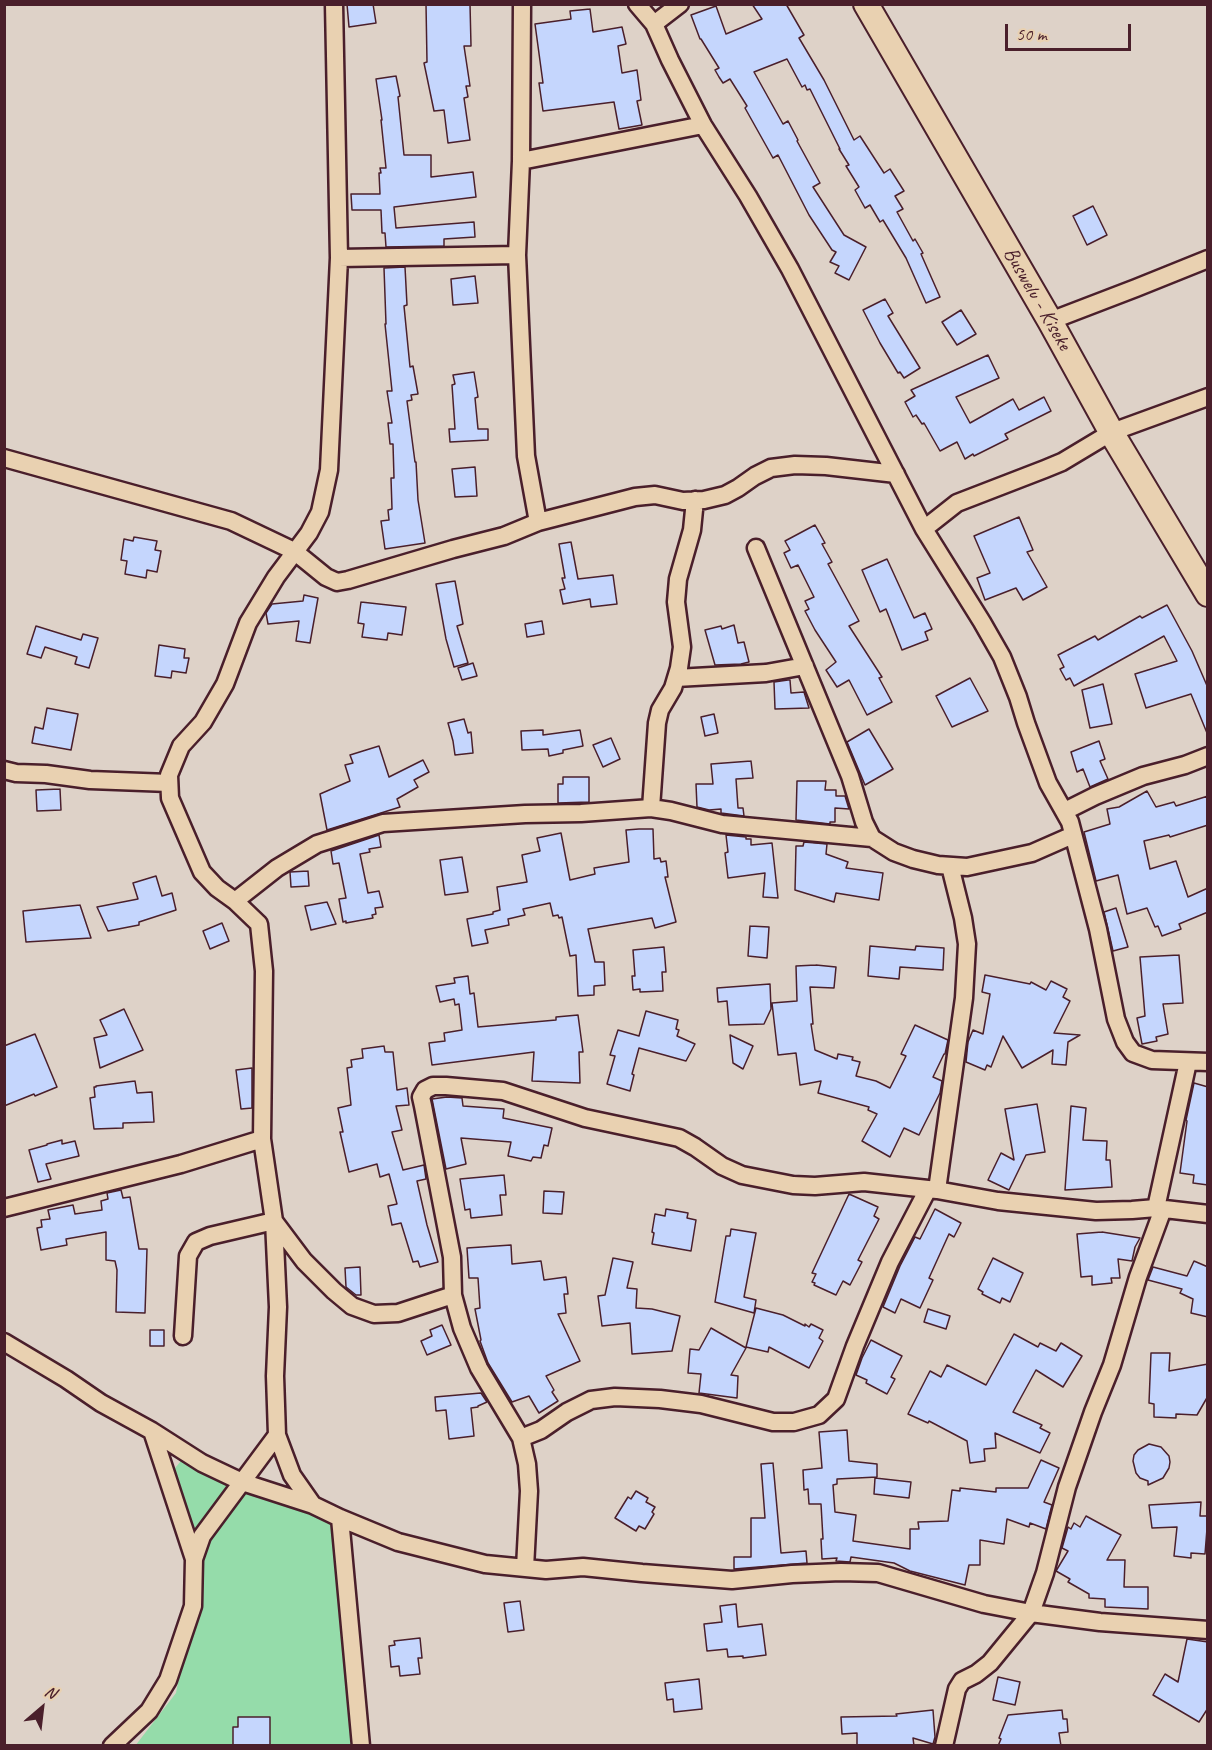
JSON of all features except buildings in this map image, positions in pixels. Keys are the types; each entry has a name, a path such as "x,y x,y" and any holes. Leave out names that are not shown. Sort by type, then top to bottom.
{"main road":[{"name":"Buswelu - Kiseke","path":"866,4 1112,432 1208,594"}],"street":[{"path":"313,1504 292,1475 277,1435 275,1376 278,1307 274,1221 262,1139 264,971 258,924 202,872 170,798 169,775 181,746 203,722 225,684 248,623 294,551 309,533 320,512 329,470 339,258 334,4"},
{"path":"522,4 517,255 526,456 538,522"},
{"path":"637,4 654,24 703,125 748,196 790,269 924,529 1002,657 1048,783 1070,822 1098,929 1116,1019 1125,1042 1133,1053 1152,1060 1208,1062"},
{"path":"654,24 680,4"},
{"path":"520,161 703,125"},
{"path":"339,258 517,255"},
{"path":"1050,321 1208,259"},
{"path":"924,529 957,503 1062,462 1112,432 1208,397"},
{"path":"4,458 231,521 294,551 326,577 337,582 504,536 538,522 635,497 655,495 683,501 725,495 771,468 795,465 826,466 896,474"},
{"path":"651,808 657,723 660,710 673,688 682,647 676,602 678,579 692,530 695,500"},
{"path":"756,548 850,776 864,822 872,838"},
{"path":"676,678 766,673 805,666"},
{"path":"1065,811 1143,776 1185,765 1208,756"},
{"path":"4,770 90,780 169,783"},
{"path":"235,901 277,868 317,844 383,823 651,808 722,824 872,838 894,852 914,859 938,865 967,867 1032,853 1073,835"},
{"path":"520,1438 541,1430 567,1412 591,1400 615,1397 701,1404 773,1422 794,1422 819,1415 836,1399 890,1262 933,1189 964,998 967,944 950,866"},
{"path":"944,1746 953,1700 962,1681 990,1663 1031,1613 1045,1573 1067,1487 1112,1365 1159,1208 1188,1062"},
{"path":"525,1568 529,1491 527,1464 520,1438 478,1368 462,1328 453,1295 452,1257 421,1096 425,1090 433,1086 446,1086 502,1091 585,1118 679,1138 722,1166 742,1175 793,1185 815,1186 864,1182 933,1189 998,1201 1096,1211 1159,1208 1208,1214"},
{"path":"4,1208 181,1164 262,1139"},
{"path":"274,1221 304,1261 352,1306 374,1314 398,1313 453,1295"},
{"path":"183,1336 188,1256 196,1242 210,1236 274,1221"},
{"path":"4,1342 202,1463 242,1482 313,1504 398,1542 485,1564 546,1570 583,1567 732,1580 812,1573 878,1573 984,1604 1031,1613 1101,1622 1208,1630"},
{"path":"152,1431 194,1559"},
{"path":"112,1746 149,1711 168,1680 193,1606 194,1559 202,1536 277,1435"},
{"path":"340,1518 361,1746"}],"green space":[{"path":"185,1456 342,1519 353,1745 135,1746 176,1693 193,1605 171,1473"}]}
